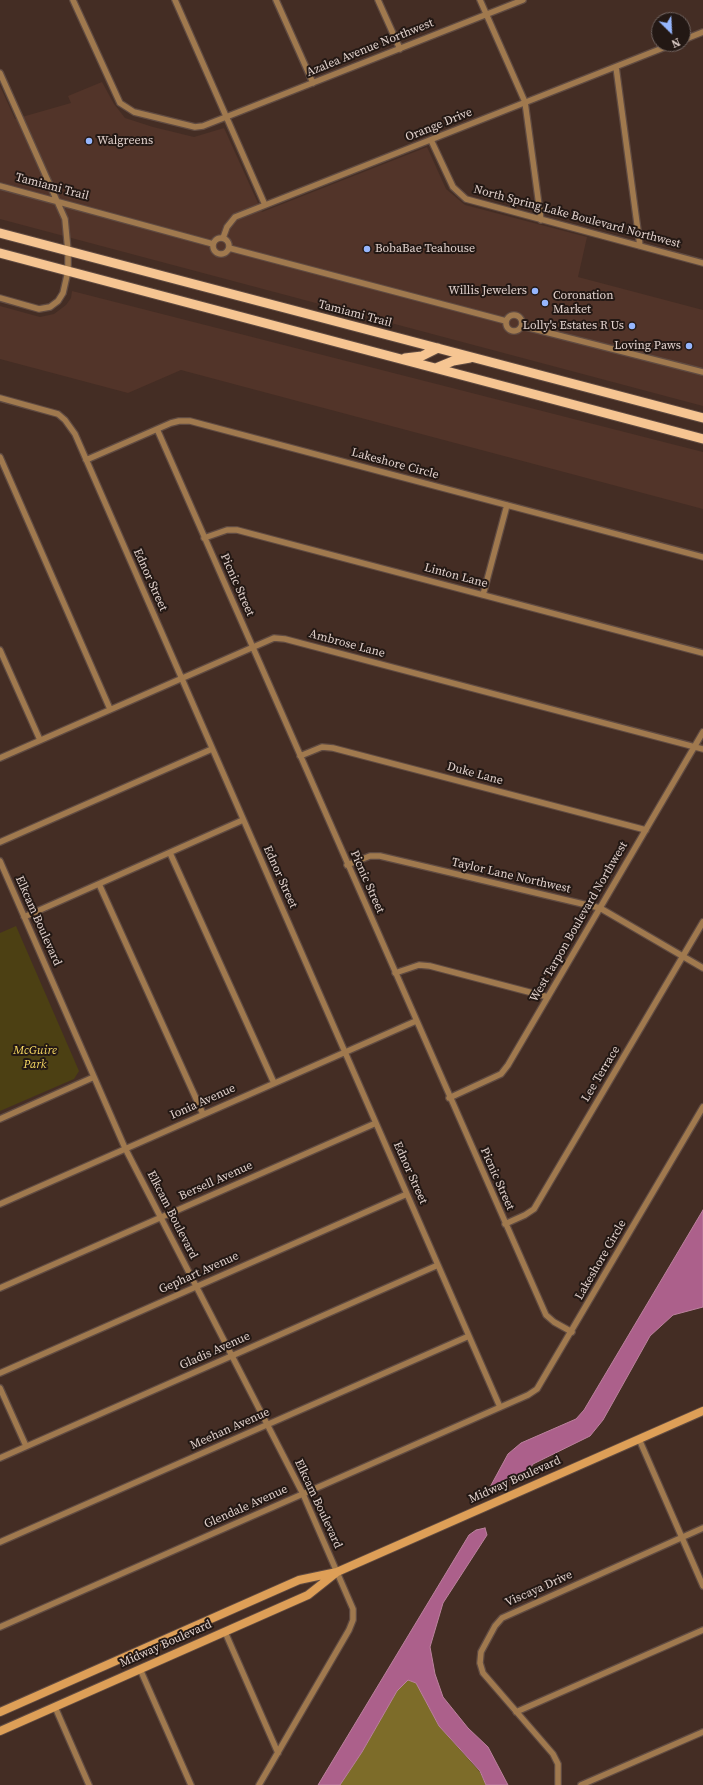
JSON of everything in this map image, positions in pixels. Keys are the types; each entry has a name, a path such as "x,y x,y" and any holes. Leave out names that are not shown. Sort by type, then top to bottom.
{"main road":[{"name":"Tamiami Trail","path":"0,233 703,418"},
{"path":"0,253 703,439"},
{"path":"400,359 422,356 438,348"},
{"path":"436,368 453,361 474,358"}],"street":[{"name":"Azalea Avenue Northwest","path":"73,0 115,96 120,103 126,109 134,112 195,127 203,126 523,0"},
{"path":"174,0 265,205"},
{"path":"276,0 313,83"},
{"path":"378,0 400,49"},
{"path":"480,0 525,102 541,220"},
{"path":"691,37 703,32"},
{"name":"Orange Drive","path":"223,238 227,227 235,217 653,52"},
{"path":"616,67 640,246"},
{"path":"0,73 65,219 68,251 68,271 63,293 58,301 50,307 39,309 0,298"},
{"name":"North Spring Lake Boulevard Northwest","path":"431,140 453,187 459,194 475,202 703,263"},
{"name":"Tamiami Trail","path":"0,186 56,200 213,244"},
{"path":"223,238 229,243 229,248 226,253 220,254 215,252 213,244 218,239 223,238"},
{"path":"229,248 506,321"},
{"path":"515,314 522,319 522,326 517,331 512,331 507,328 506,321 510,315 515,314"},
{"path":"522,326 703,372"},
{"name":"Ednor Street","path":"0,398 58,414 70,426 500,1407"},
{"name":"Lakeshore Circle","path":"86,460 157,429 179,421 190,421 703,557"},
{"name":"Picnic Street","path":"157,429 449,1098 546,1315 554,1322 572,1332"},
{"path":"0,456 110,709"},
{"path":"483,595 507,505"},
{"name":"Linton Lane","path":"204,538 227,530 237,530 703,653"},
{"name":"Ambrose Lane","path":"0,758 274,638 285,639 703,749"},
{"path":"0,650 40,740"},
{"name":"West Tarpon Boulevard Northwest","path":"449,1098 501,1074 508,1065 703,732"},
{"name":"Duke Lane","path":"300,756 322,747 333,748 646,830"},
{"path":"0,842 212,749"},
{"path":"24,917 243,820"},
{"path":"170,853 274,1083"},
{"name":"Taylor Lane Northwest","path":"347,864 370,856 380,856 600,908 703,968"},
{"name":"Elkcam Boulevard","path":"0,861 125,1148 303,1494 353,1609 353,1620 349,1630 259,1785"},
{"path":"99,884 203,1114"},
{"name":"Lee Terrace","path":"505,1224 534,1209 703,922"},
{"path":"395,973 419,965 430,966 548,997"},
{"name":"Ionia Avenue","path":"0,1204 416,1021"},
{"path":"0,1119 94,1077"},
{"name":"Lakeshore Circle","path":"500,1407 528,1395 537,1389 572,1332 703,1107"},
{"name":"Bersell Avenue","path":"0,1288 376,1123"},
{"name":"Gephart Avenue","path":"0,1373 407,1194"},
{"name":"Gladis Avenue","path":"0,1458 438,1265"},
{"name":"Meehan Avenue","path":"0,1542 469,1336"},
{"path":"0,1388 26,1446"},
{"name":"Glendale Avenue","path":"0,1627 500,1407"},
{"name":"Midway Boulevard","path":"0,1712 299,1580 337,1572 703,1411"},
{"path":"639,1439 703,1586"},
{"name":"Viscaya Drive","path":"558,1785 558,1764 553,1754 483,1673 480,1663 481,1652 495,1626 502,1618 703,1528"},
{"name":"Midway Boulevard","path":"0,1731 308,1595 337,1572"},
{"path":"516,1712 703,1630"},
{"path":"225,1632 278,1753"},
{"path":"140,1669 191,1785"},
{"path":"55,1707 89,1785"},
{"path":"581,1785 703,1732"}],"shaded area":[{"path":"102,82 114,104 125,118 153,127 194,137 224,128 262,212 427,147 446,189 465,205 587,237 578,277 703,310 703,406 0,219 0,86 15,119 71,103 68,96"},
{"path":"72,291 703,452 703,509 181,370 128,393 0,359 0,306 40,317 54,314 66,305 71,298"},
{"path":"703,1210 703,1307 673,1315 650,1336 603,1420 590,1436 533,1464 528,1472 489,1489 508,1454 521,1443 576,1419 584,1410"},
{"path":"485,1528 487,1535 443,1603 430,1647 435,1674 443,1697 468,1728 488,1747 508,1785 486,1785 480,1771 439,1726 416,1683 408,1680 397,1691 362,1752 340,1785 318,1785 469,1535 476,1530"},
{"path":"408,1680 416,1683 439,1726 480,1772 486,1785 340,1785 362,1752 397,1691"}],"green space":[{"name":"McGuire Park","path":"16,926 79,1071 74,1079 0,1111 0,933"}],"place":[{"name":"Walgreens","path":"89,141"},
{"name":"BobaBae Teahouse","path":"367,249"},
{"name":"Willis Jewelers","path":"535,291"},
{"name":"Coronation Market","path":"545,303"},
{"name":"Lolly's Estates R Us","path":"632,326"},
{"name":"Loving Paws","path":"689,346"}]}
